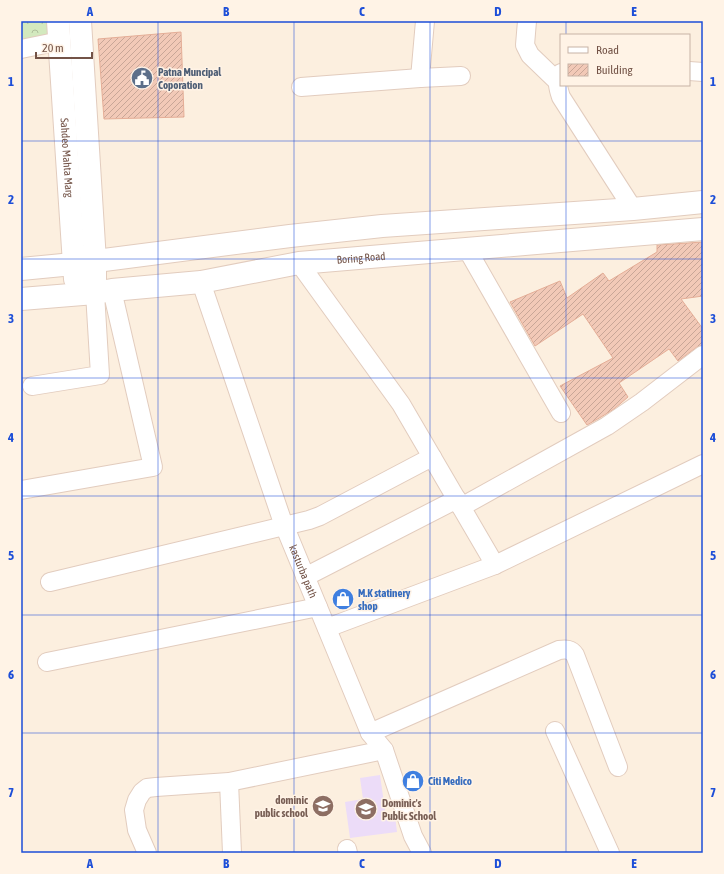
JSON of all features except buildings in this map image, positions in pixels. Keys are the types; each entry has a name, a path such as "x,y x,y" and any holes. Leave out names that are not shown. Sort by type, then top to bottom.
{"street":[{"name":"Sahdeo Mahta Marg","path":"80,21 95,261 95,292"},
{"path":"420,78 425,21"},
{"path":"527,21 524,45 530,55 559,77 558,88 561,97 633,209"},
{"name":"Sahdeo Mahta Marg","path":"59,31 74,264 95,292"},
{"path":"21,49 59,31"},
{"path":"690,71 703,72"},
{"path":"301,87 461,76"},
{"path":"21,269 74,264 290,236 382,226 633,209 703,202"},
{"name":"Boring Road","path":"21,299 201,282 299,264 703,229"},
{"path":"467,249 561,413"},
{"path":"299,264 401,404 495,565"},
{"name":"kasturba path","path":"201,282 284,526 370,733 384,750 413,836 422,853"},
{"path":"32,386 100,375 95,292"},
{"path":"21,490 153,467 95,292"},
{"path":"305,577 459,503 607,426 642,402 703,355"},
{"path":"50,582 309,520 320,516 432,457"},
{"path":"327,628 495,565 703,464"},
{"path":"47,662 318,607"},
{"path":"370,733 559,650 566,649 575,655 618,767"},
{"path":"555,731 610,853"},
{"path":"147,853 137,830 134,810 137,800 142,792 147,788 229,782 384,750"},
{"path":"229,782 232,853"}],"shaded area":[{"name":"Dominic's Public School","path":"380,775 386,817 395,816 397,832 350,838 345,802 363,799 360,778"}],"green space":[{"path":"21,21 46,21 52,35 21,41"}],"place":[{"name":"Patna Muncipal Coporation","path":"142,78"},
{"name":"M.K statinery shop","path":"343,599"},
{"name":"Citi Medico","path":"413,781"},
{"name":"dominic public school","path":"323,806"},
{"name":"Dominic's Public School","path":"366,809"}]}
